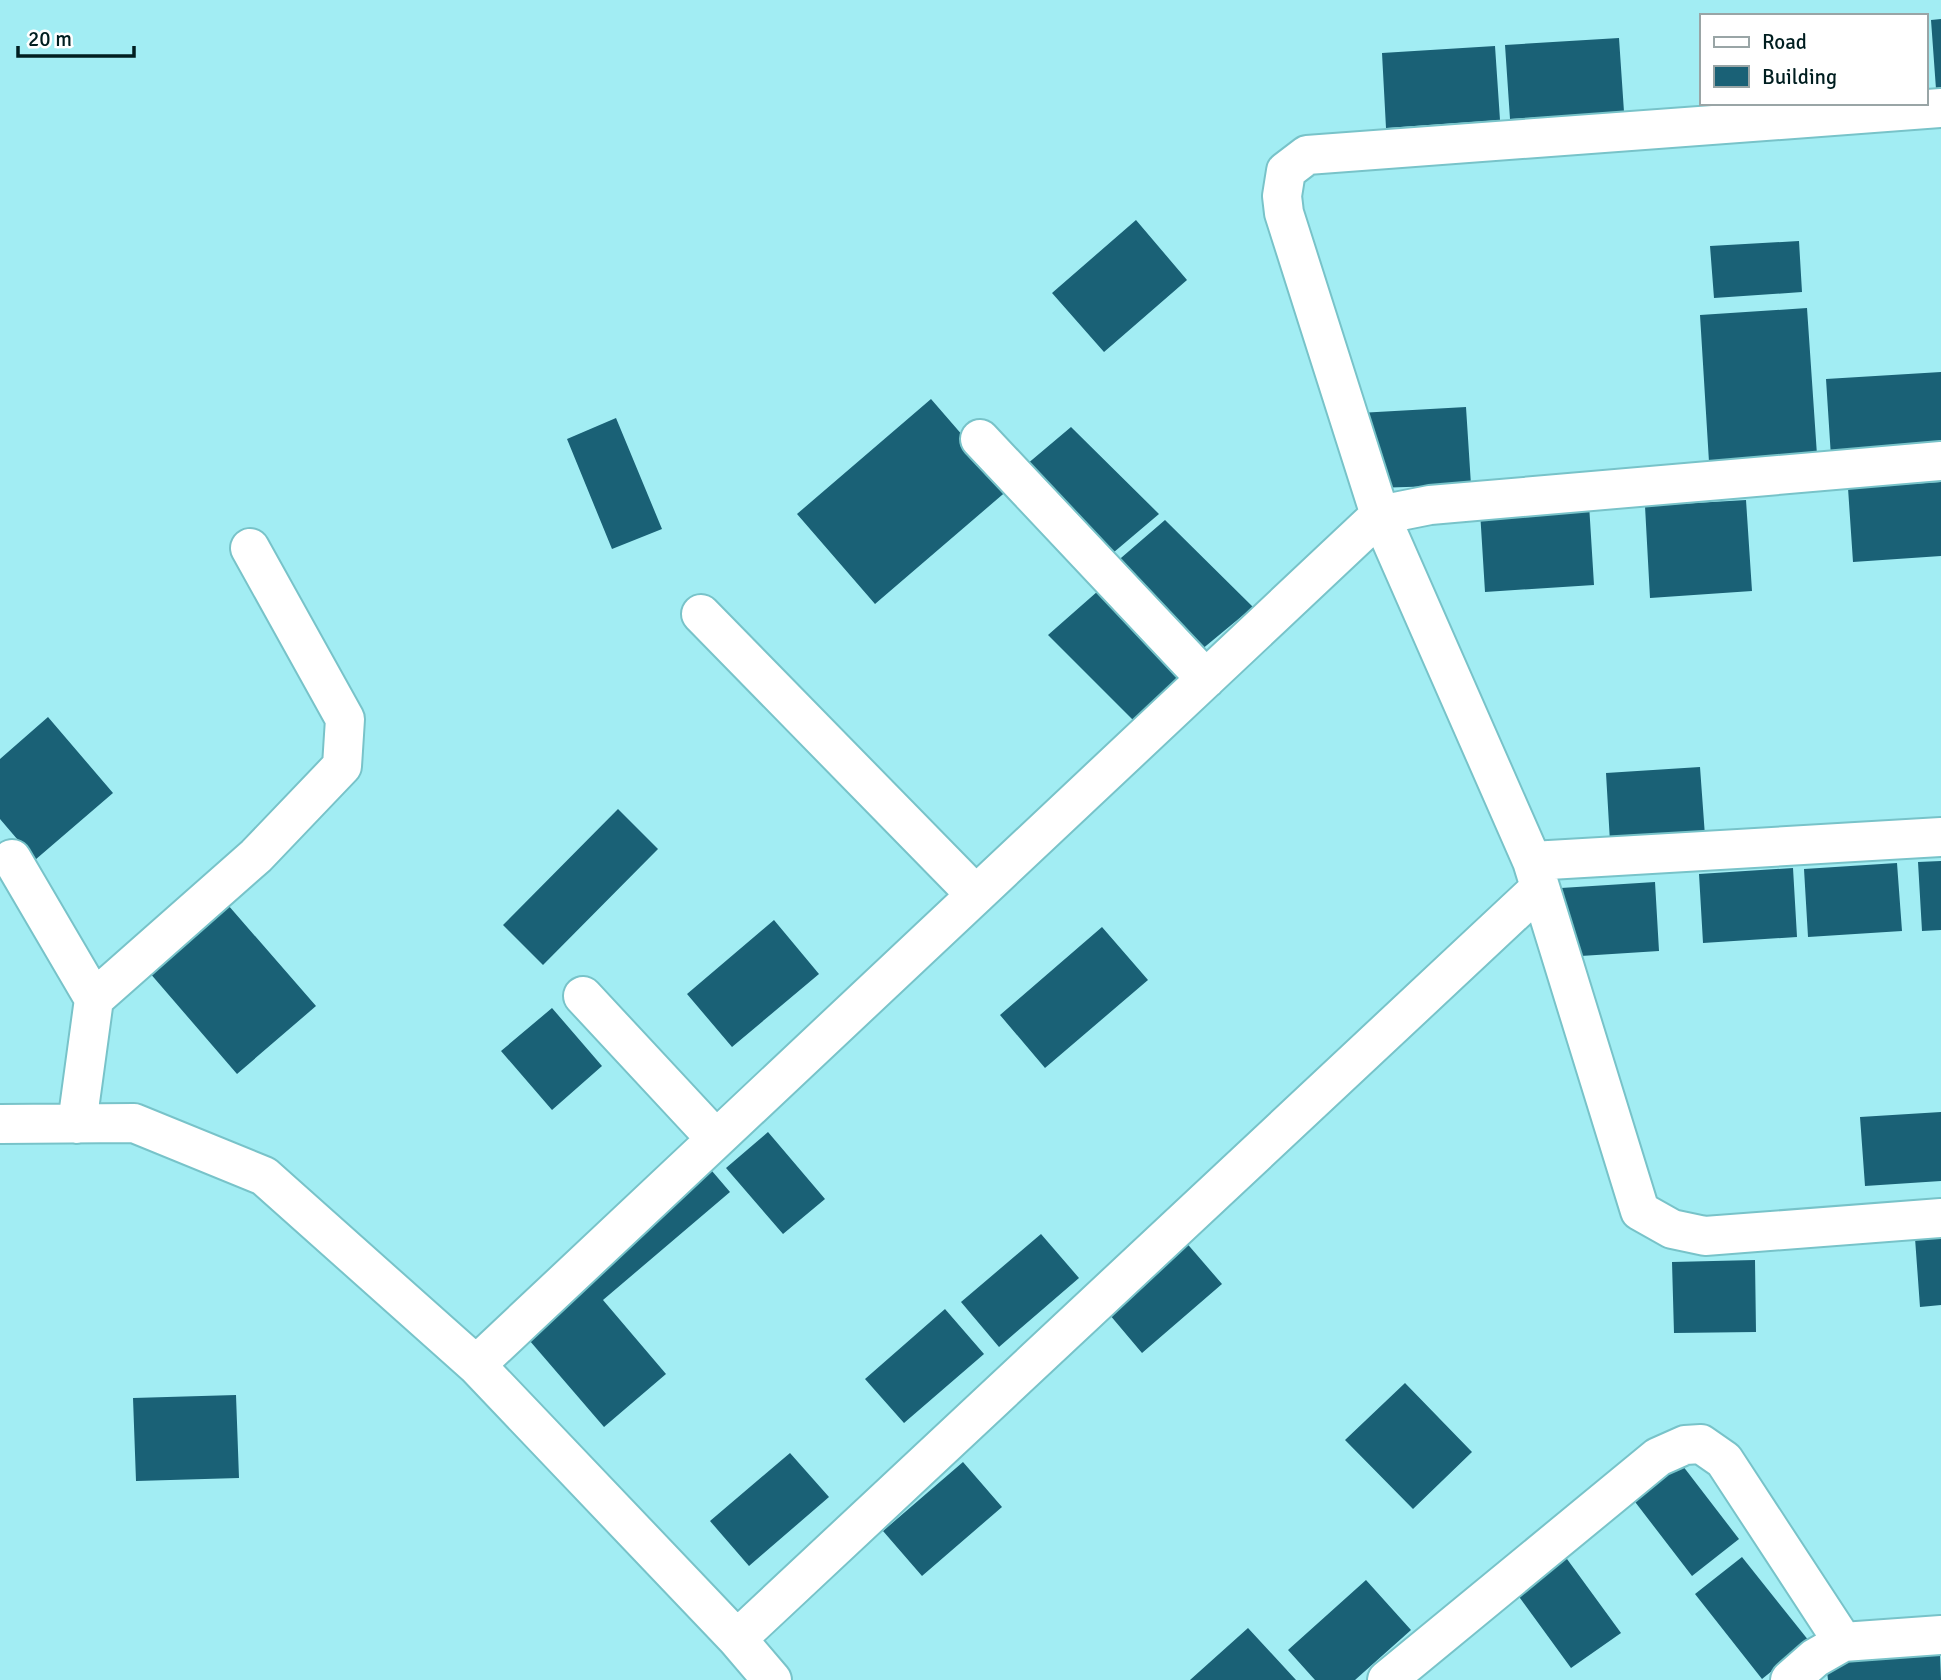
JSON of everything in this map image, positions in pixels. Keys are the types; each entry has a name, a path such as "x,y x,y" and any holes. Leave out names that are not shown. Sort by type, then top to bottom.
{"street":[{"path":"1941,108 1307,155 1286,171 1282,196 1284,213 1380,515 1536,875 1640,1211 1672,1228 1705,1236 1941,1218"},
{"path":"980,439 1206,679"},
{"path":"476,1365 1380,515 1430,505 1941,461"},
{"path":"94,999 256,856 342,766 345,719 250,548"},
{"path":"701,614 976,895"},
{"path":"737,1639 1536,875 1941,836"},
{"path":"12,859 94,999 77,1124"},
{"path":"583,996 716,1139"},
{"path":"0,1124 134,1123 264,1176 476,1365 737,1639 772,1680"},
{"path":"1387,1680 1658,1457 1685,1446 1701,1444 1724,1460 1843,1642"},
{"path":"1790,1680 1815,1658 1843,1642 1941,1635"}],"building":[{"path":"1941,19 1941,88 1936,89 1931,20"},
{"path":"1619,38 1624,112 1510,119 1505,45"},
{"path":"1495,46 1500,120 1386,128 1382,53"},
{"path":"1136,220 1187,280 1104,352 1052,293"},
{"path":"1799,241 1802,292 1714,298 1710,246"},
{"path":"1807,308 1817,455 1709,462 1700,315"},
{"path":"1941,372 1941,451 1831,457 1826,379"},
{"path":"931,399 1009,489 875,604 797,514"},
{"path":"1466,407 1471,485 1374,488 1359,413"},
{"path":"616,418 662,529 612,549 567,439"},
{"path":"1071,427 1159,514 1107,558 1020,470"},
{"path":"1941,482 1941,556 1853,562 1848,488"},
{"path":"1746,500 1752,591 1650,598 1645,506"},
{"path":"1589,504 1594,585 1485,592 1480,511"},
{"path":"1165,520 1253,607 1201,650 1114,564"},
{"path":"1098,591 1186,678 1135,722 1048,635"},
{"path":"48,717 113,793 35,860 0,819 0,759"},
{"path":"1700,767 1705,836 1610,842 1606,773"},
{"path":"618,809 658,849 543,965 503,925"},
{"path":"1941,861 1941,930 1922,931 1918,862"},
{"path":"1897,863 1902,931 1808,937 1804,869"},
{"path":"1793,868 1797,937 1703,943 1699,874"},
{"path":"1655,882 1659,951 1565,957 1561,888"},
{"path":"228,905 316,1006 237,1074 149,972"},
{"path":"774,920 819,974 732,1047 687,994"},
{"path":"1102,927 1148,980 1045,1068 1000,1015"},
{"path":"552,1008 602,1066 552,1110 501,1051"},
{"path":"1941,1112 1941,1181 1865,1186 1860,1117"},
{"path":"768,1132 825,1199 783,1234 726,1168"},
{"path":"700,1157 730,1192 603,1300 666,1374 604,1427 511,1319"},
{"path":"1041,1234 1079,1278 999,1347 961,1302"},
{"path":"1941,1236 1941,1305 1920,1307 1915,1238"},
{"path":"1184,1240 1222,1284 1142,1353 1104,1308"},
{"path":"1755,1260 1756,1332 1674,1333 1672,1262"},
{"path":"945,1309 984,1354 904,1423 865,1379"},
{"path":"1405,1383 1472,1452 1413,1509 1345,1440"},
{"path":"236,1395 239,1478 136,1481 133,1398"},
{"path":"790,1453 829,1497 749,1566 710,1521"},
{"path":"1676,1457 1739,1539 1692,1576 1629,1494"},
{"path":"963,1462 1002,1507 922,1576 883,1531"},
{"path":"1559,1548 1621,1633 1571,1668 1509,1583"},
{"path":"1742,1557 1809,1641 1762,1679 1695,1594"},
{"path":"1366,1580 1411,1630 1355,1680 1315,1680 1288,1650"},
{"path":"1248,1628 1296,1680 1190,1680"},
{"path":"1940,1654 1941,1680 1828,1680 1826,1662"}]}
